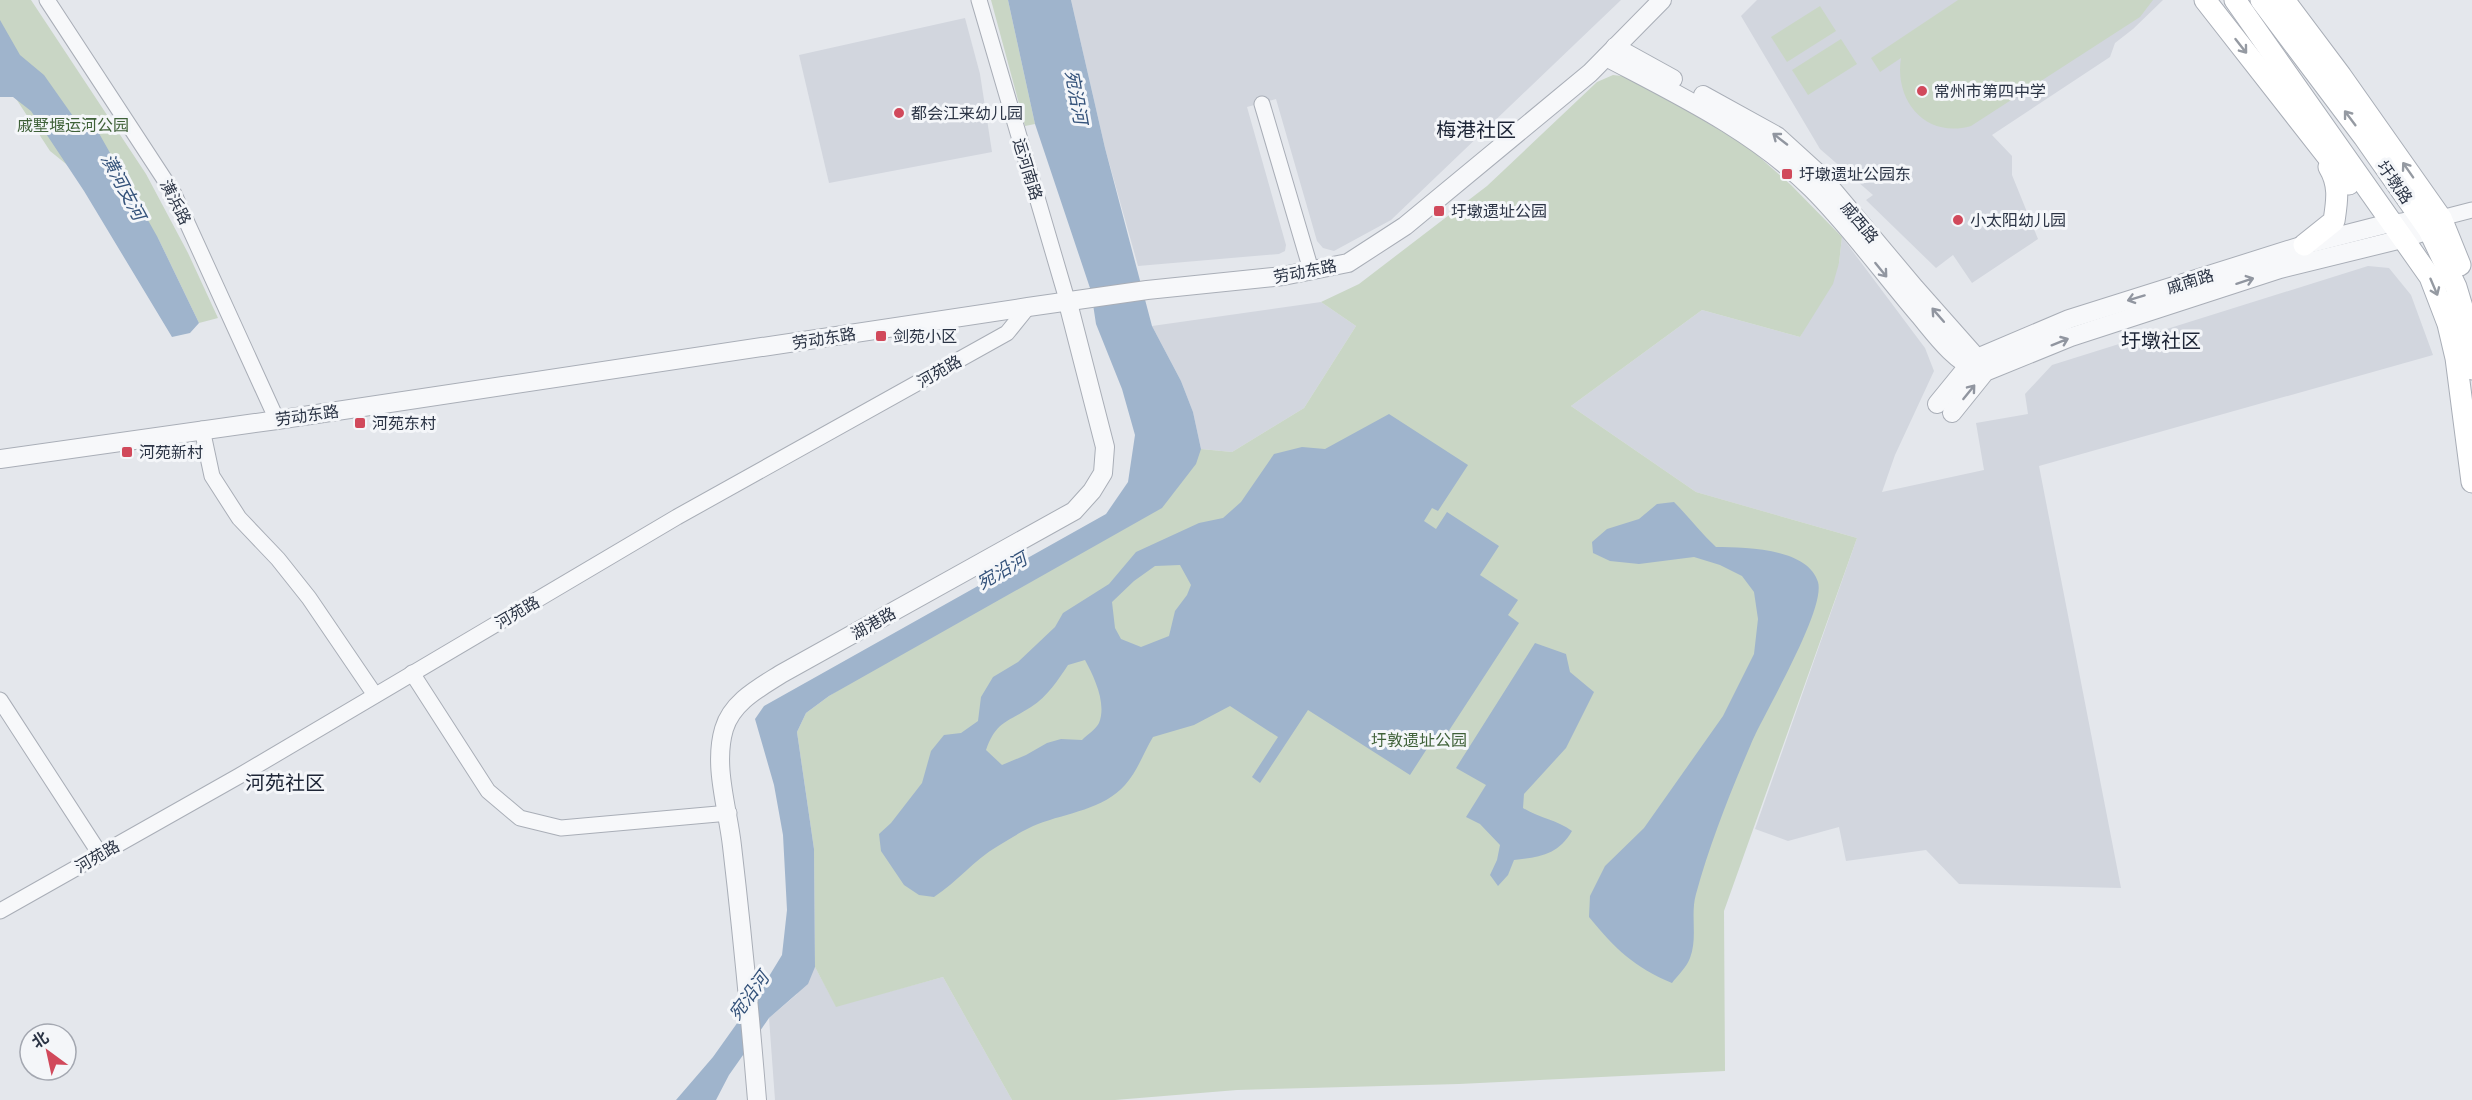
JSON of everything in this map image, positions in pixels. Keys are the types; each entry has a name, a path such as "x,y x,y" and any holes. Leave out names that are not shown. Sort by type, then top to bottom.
{"main road":[{"path":"2205,0 2358,195 2394,229"},
{"name":"圩墩路","path":"2235,0 2394,229 2430,277 2448,324 2456,358 2472,482"},
{"name":"圩墩路","path":"2273,6 2364,137 2430,222 2468,283 2472,318 2471,364"},
{"path":"2272,51 2299,121 2335,177 2338,195 2334,221 2304,245"}],"street":[{"name":"潢浜路","path":"47,0 174,194 277,420"},
{"name":"运河南路","path":"979,0 1068,303"},
{"name":"劳动东路","path":"0,459 1147,290 1283,276 1348,262 1406,226 1590,72 1662,0"},
{"name":"戚西路","path":"1610,52 1767,149 1812,189 1848,227 1940,339 1977,365"},
{"path":"1262,104 1311,270"},
{"name":"戚南路","path":"1945,408 1977,365 2069,319 2304,245 2430,222 2472,210"},
{"name":"戚南路","path":"1977,365 2280,269 2394,229"},
{"name":"湖港路","path":"757,1100 729,813 719,764 724,728 743,698 781,674 1074,511 1092,491 1103,473 1105,447 1068,303"},
{"name":"河苑路","path":"0,911 375,695 676,517 1007,333 1028,307"},
{"path":"202,429 212,476 239,518 278,559 309,598 375,695"},
{"path":"412,673 488,791 520,818 561,828 729,813"},
{"path":"0,700 100,854"}],"shaded area":[{"path":"1071,0 1621,0 1391,220 1334,251 1323,248 1317,241 1276,99 1247,107 1286,245 1285,251 1279,254 1138,266 1105,148"},
{"name":"常州市第四中学","path":"1757,0 2163,0 2115,43 2110,57 1992,135 2012,156 2012,175 2038,239 1972,283 1953,255 1936,268 1866,200 1873,195 1820,149 1741,16"},
{"name":"都会江来幼儿园","path":"965,18 980,74 992,152 829,183 799,55"},
{"path":"1842,237 1925,348 1934,371 1895,455 1882,492 1984,470 1976,423 2028,414 2025,394 2052,365 2368,266 2389,268 2411,295 2433,355 2039,466 2121,888 1959,884 1926,850 1846,861 1839,827 1788,841 1755,829 1857,538 1696,492 1571,406 1702,310 1800,337 1839,263"},
{"path":"1321,302 1356,326 1304,408 1232,452 1201,449 1193,412 1181,381 1152,326"},
{"path":"815,967 836,1006 943,977 1012,1100 775,1100 769,1018 796,995"}],"green space":[{"name":"戚墅堰运河公园","path":"0,0 31,0 146,174 188,253 218,318 199,323 158,238 50,151 0,74"},
{"path":"991,0 1008,0 1035,124 1025,126"},
{"path":"1958,0 2153,0 2140,17 1971,126 1955,129 1927,122 1916,113 1903,89 1900,74 1901,58 1880,72 1871,58"},
{"path":"1820,6 1836,31 1787,62 1771,37"},
{"path":"1841,39 1857,64 1808,95 1792,70"},
{"name":"圩敦遗址公园","path":"1613,75 1631,77 1748,147 1791,185 1842,237 1839,263 1833,284 1800,337 1702,310 1571,406 1696,492 1857,538 1724,911 1725,1071 1459,1084 1237,1090 1115,1100 1012,1100 943,977 836,1007 815,967 814,849 797,732 806,713 829,696 1151,492 1159,437 1201,449 1232,452 1304,408 1356,326 1321,302 1359,284 1487,186 1597,82"}],"water":[{"name":"宛沿河","path":"1008,0 1071,0 1105,148 1152,326 1181,381 1193,412 1201,449 1196,464 1162,508 829,696 806,713 797,732 814,849 815,967 808,984 769,1018 729,1075 716,1100 676,1100 713,1057 760,991 782,955 787,910 783,835 774,785 755,719 764,706 1106,514 1128,482 1135,435 1122,389 1096,324 1091,291 1035,124"},
{"name":"潢河支河","path":"0,20 20,55 44,75 75,119 96,128 158,238 199,323 190,333 172,337 84,191 31,111 13,97 0,97"},
{"path":"1389,414 1468,465 1438,511 1432,508 1424,521 1436,529 1447,512 1499,546 1480,575 1518,600 1508,615 1519,623 1437,749 1430,744 1410,775 1308,710 1260,783 1252,777 1278,737 1230,706 1194,725 1153,737 1125,785 1107,800 1038,824 1018,834 973,864 934,897 919,895 904,885 881,851 879,834 891,823 922,783 931,751 944,735 961,733 978,721 981,697 993,677 1018,662 1055,627 1063,613 1109,584 1136,552 1199,523 1223,518 1241,502 1274,454 1302,447 1325,449","holes":["1180,565 1191,585 1187,595 1175,611 1169,636 1141,647 1121,639 1115,628 1112,602 1134,581 1155,566","1085,660 1100,699 1101,715 1098,725 1082,740 1061,739 1047,743 1002,765 986,750 994,733 1004,723 1043,698 1068,665"]},
{"path":"1674,502 1716,547 1758,549 1789,556 1802,562 1812,571 1818,582 1818,596 1804,637 1751,744 1721,818 1694,902 1693,942 1690,958 1672,983 1636,964 1608,939 1589,917 1590,896 1605,866 1644,828 1723,716 1754,654 1758,619 1754,592 1742,576 1720,565 1694,557 1639,564 1610,561 1593,553 1592,542 1607,529 1639,519 1657,504"},
{"path":"1535,643 1566,654 1570,672 1594,692 1566,748 1524,794 1523,808 1572,831 1561,845 1548,853 1514,860 1508,875 1498,886 1490,875 1497,860 1500,845 1480,824 1466,817 1486,785 1456,768"}],"place":[{"name":"常州市第四中学","path":"1922,91"},
{"name":"都会江来幼儿园","path":"899,113"},
{"name":"圩墩遗址公园东","path":"1787,174"},
{"name":"圩墩遗址公园","path":"1439,211"},
{"name":"小太阳幼儿园","path":"1958,220"},
{"name":"剑苑小区","path":"881,336"},
{"name":"河苑东村","path":"360,423"},
{"name":"河苑新村","path":"127,452"}],"district":[{"name":"梅港社区","path":"1476,130"},
{"name":"圩墩社区","path":"2161,341"},
{"name":"河苑社区","path":"285,783"}]}
